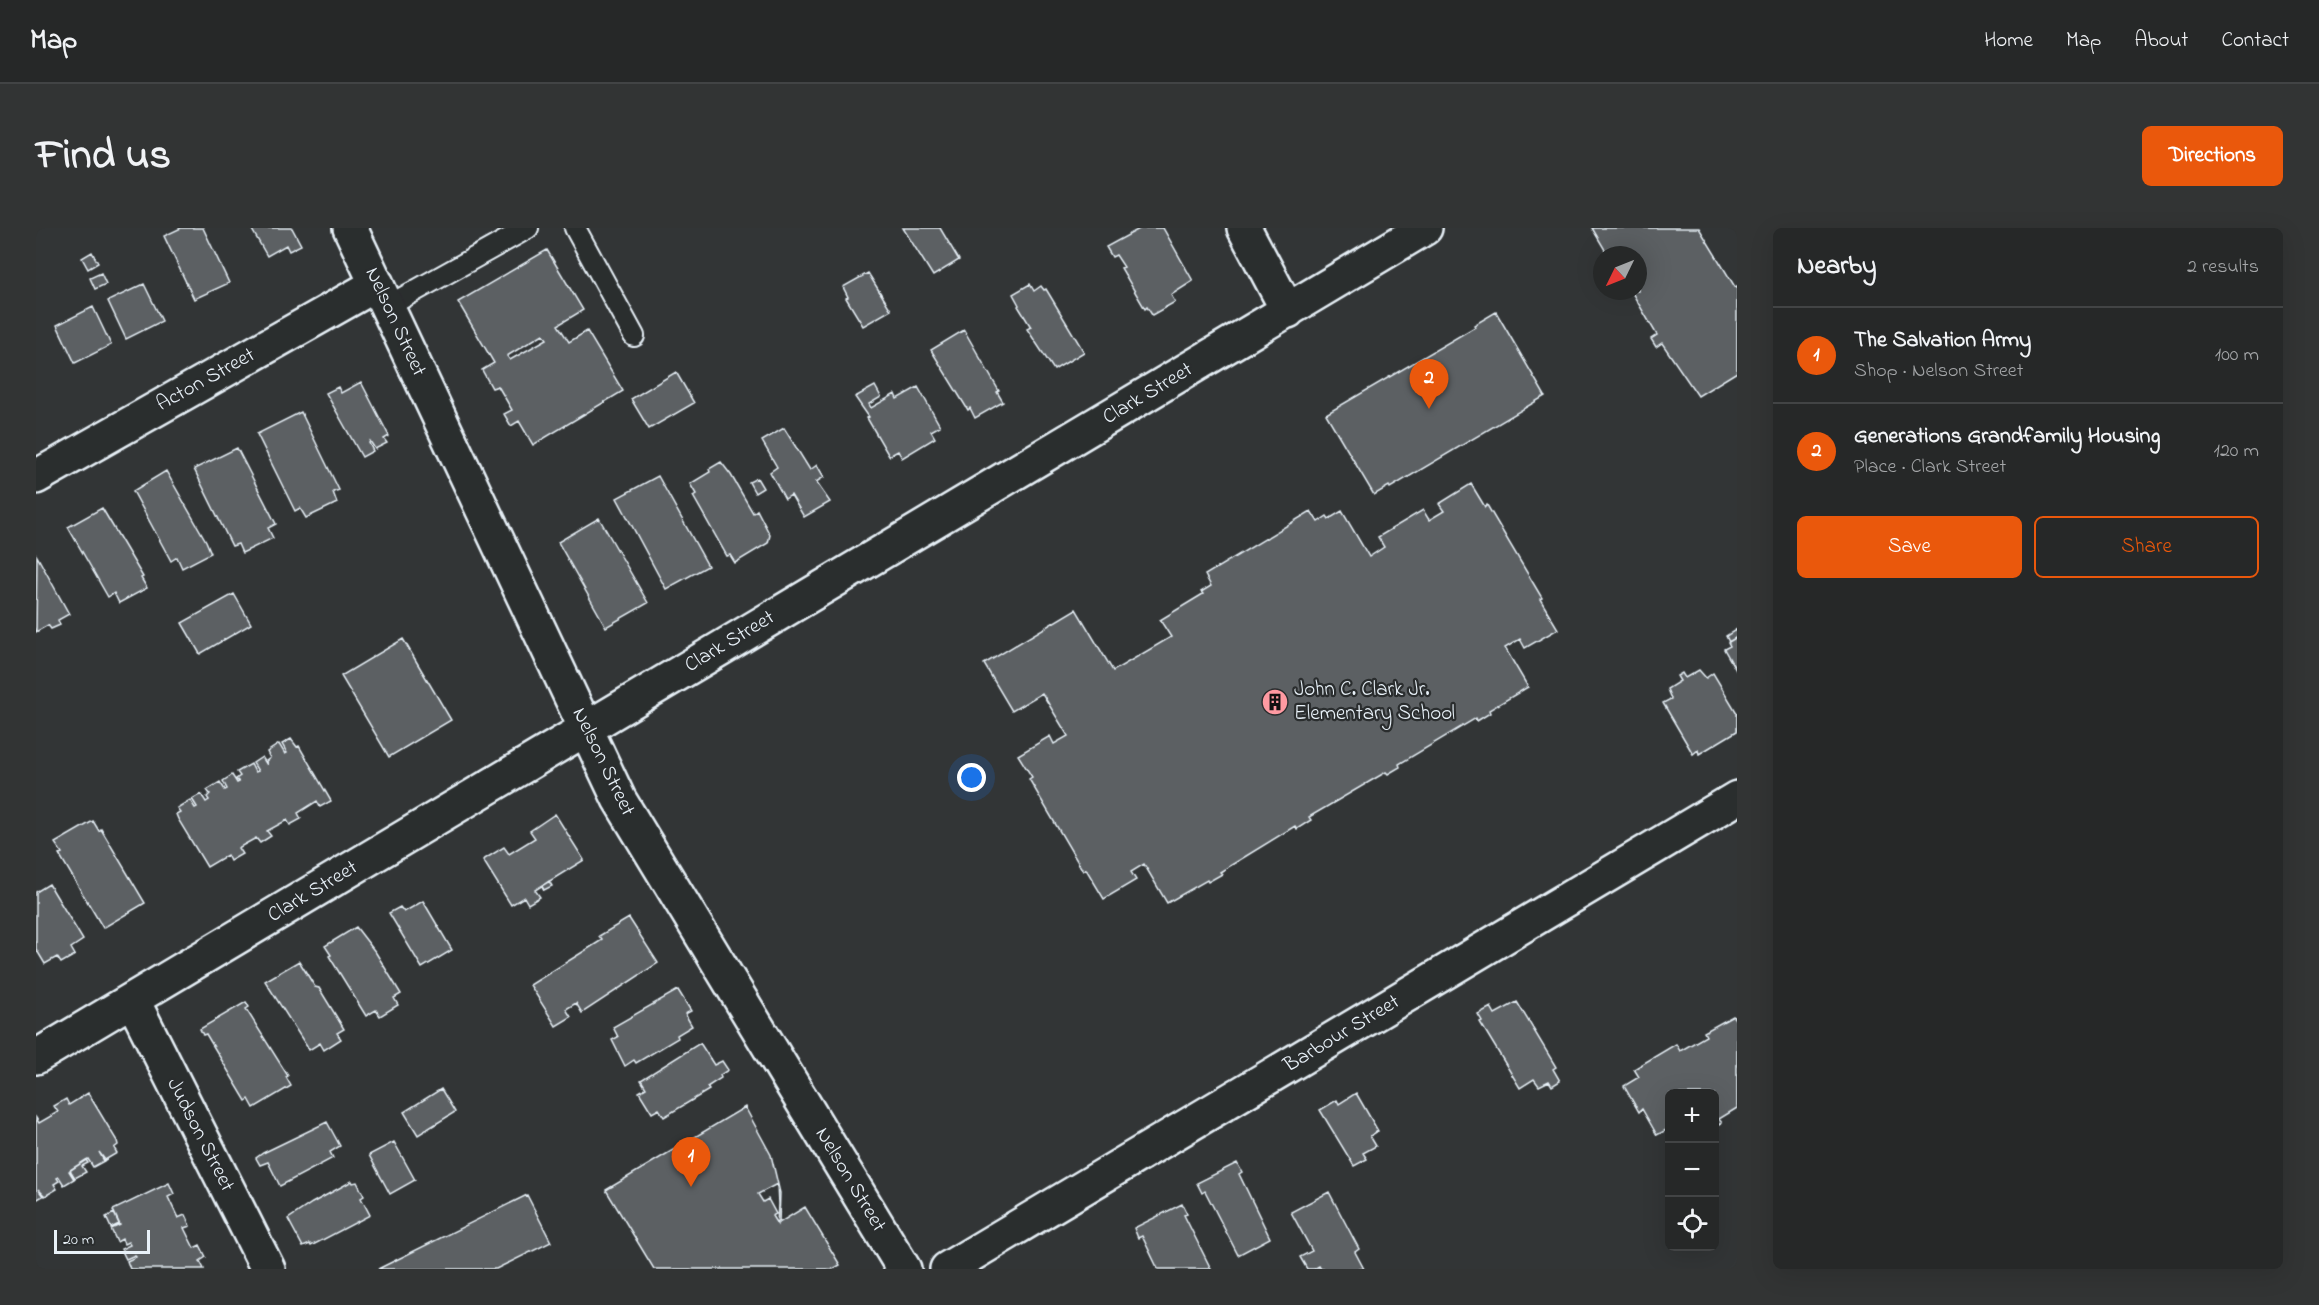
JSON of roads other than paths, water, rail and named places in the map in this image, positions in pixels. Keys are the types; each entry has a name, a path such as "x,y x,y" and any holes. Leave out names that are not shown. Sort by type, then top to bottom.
{"street":[{"name":"Nelson Street","path":"351,228 619,799 904,1269"},
{"path":"1244,228 1288,311"},
{"name":"Clark Street","path":"36,1057 1425,228"},
{"name":"Acton Street","path":"36,477 382,295"},
{"name":"Barbour Street","path":"947,1269 1737,798"},
{"name":"Judson Street","path":"133,1001 268,1269"}],"lane":[{"path":"382,295 528,228"},
{"path":"575,228 634,336"}],"place":[{"name":"Generations Grandfamily Housing","path":"1429,409"},
{"name":"John C. Clark Jr. Elementary School","path":"1275,702"},
{"name":"The Salvation Army","path":"691,1187"}]}
